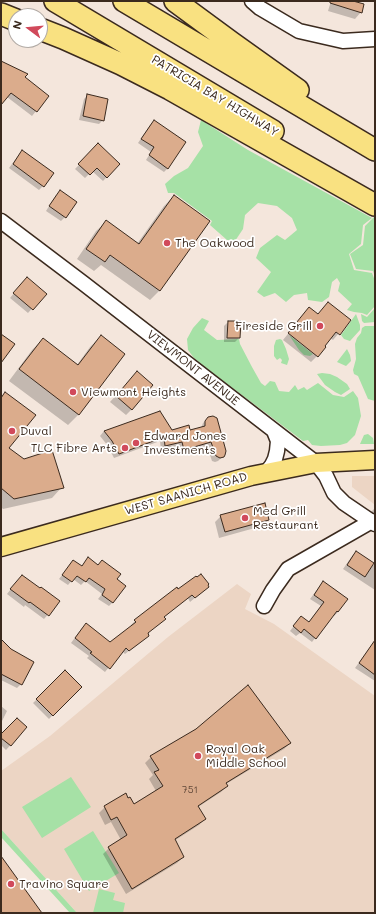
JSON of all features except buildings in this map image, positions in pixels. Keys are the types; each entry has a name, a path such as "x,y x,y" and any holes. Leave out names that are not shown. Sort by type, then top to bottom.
{"highway":[{"name":"PATRICIA BAY HIGHWAY","path":"55,1 375,191"},
{"path":"124,1 375,150"},
{"path":"175,1 303,94 375,138"},
{"path":"48,32 121,64 170,89 375,205"}],"main road":[{"name":"WEST SAANICH ROAD","path":"1,547 250,476 316,463 375,460"}],"street":[{"path":"252,1 260,8 299,31 344,41 375,39"},
{"name":"VIEWMONT AVENUE","path":"1,221 316,463 326,476 334,493 344,503 373,523"},
{"path":"266,473 275,459 277,451 278,441 274,431"},
{"path":"264,606 288,569 373,523"}],"shaded area":[{"path":"352,476 375,476 375,505 352,487"},
{"name":"Royal Oak Middle School","path":"237,584 251,594 245,609 274,624 375,696 375,913 77,913 1,829 1,771 50,736 168,637"}],"green space":[{"path":"201,120 248,150 372,218 363,225 361,244 349,254 354,270 372,273 375,281 375,306 367,315 347,310 352,304 338,291 340,283 337,278 332,282 329,297 322,302 308,300 307,293 294,295 286,302 275,293 264,297 257,292 271,272 256,258 260,248 277,235 285,240 297,230 292,218 277,206 258,203 245,215 243,229 235,241 227,240 210,225 212,221 174,193 168,193 165,184 174,176 188,168 203,146 198,132"},
{"path":"374,217 375,277 373,271 356,269 350,254 363,245 365,226"},
{"path":"375,308 375,322 364,323 362,321 361,314 367,317"},
{"path":"356,314 360,325 360,330 350,341 344,339 341,335"},
{"path":"202,318 209,321 204,330 217,340 239,339 252,367 261,383 265,386 270,381 275,382 279,391 289,392 295,385 298,390 304,387 307,390 318,383 333,395 344,397 353,391 358,398 361,416 355,435 347,443 340,445 321,446 312,445 308,440 303,441 206,368 194,358 188,350 187,339 193,328"},
{"path":"365,326 375,326 375,401 368,399 358,376 354,374 353,370 356,359 355,344 362,328"},
{"path":"289,335 313,354 310,356 304,355"},
{"path":"276,340 282,340 289,359 287,365 281,363 282,360 280,358 277,360 274,356 274,346"},
{"path":"347,349 351,361 346,366 337,362"},
{"path":"322,373 337,377 347,384 350,389 341,395 335,392 325,385 317,374"},
{"path":"368,434 373,438 374,444 360,444 364,435"},
{"path":"71,777 91,807 42,838 22,807"},
{"path":"1,829 77,913 70,913 1,837"},
{"path":"93,831 119,873 89,891 64,849"},
{"path":"99,889 115,893 113,900 125,903 123,913 93,913"}],"place":[{"name":"The Oakwood","path":"167,243"},
{"name":"Fireside Grill","path":"320,326"},
{"name":"Viewmont Heights","path":"73,392"},
{"name":"Duval","path":"12,431"},
{"name":"Edward Jones Investments","path":"136,443"},
{"name":"TLC Fibre Arts","path":"125,448"},
{"name":"Med Grill Restaurant","path":"245,518"},
{"name":"Royal Oak Middle School","path":"198,756"},
{"name":"Travino Square","path":"11,884"}]}
